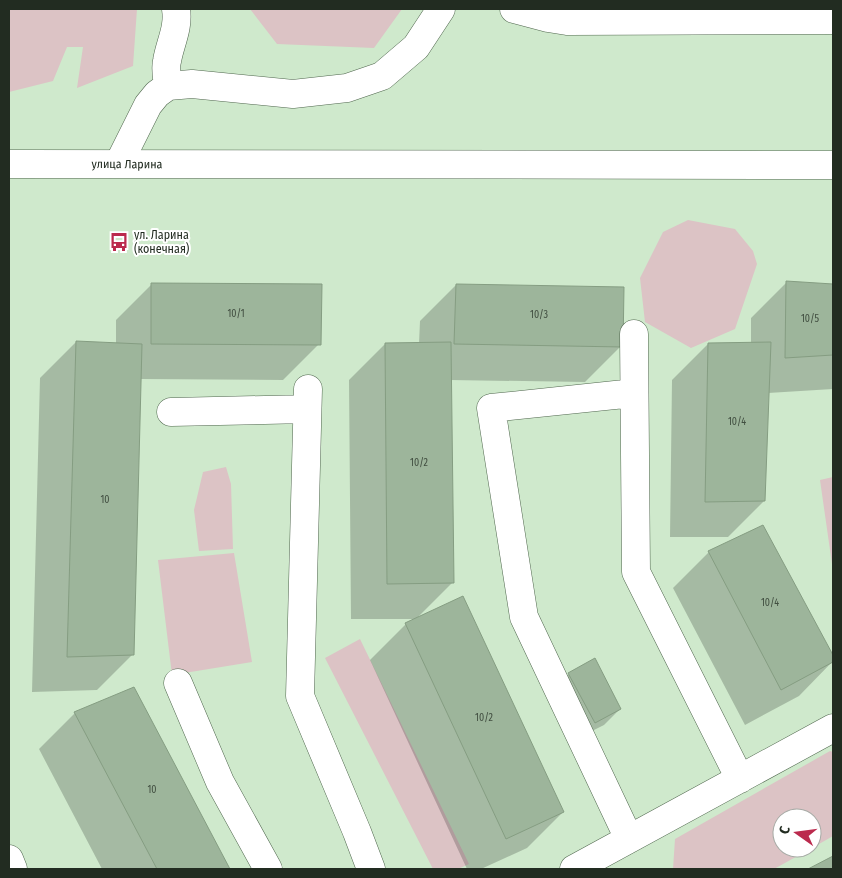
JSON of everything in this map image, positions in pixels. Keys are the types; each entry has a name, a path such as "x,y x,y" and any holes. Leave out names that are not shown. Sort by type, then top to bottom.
{"street":[{"path":"168,86 166,62 173,43 177,15 176,9"},
{"path":"119,163 148,105 157,94 168,86 192,84 293,94 347,88 382,76 416,47 441,9"},
{"path":"514,9 567,21 833,20"},
{"name":"улица Ларина","path":"9,164 833,165"},
{"path":"634,334 636,572 740,779"},
{"path":"629,839 524,617 491,408 634,393"},
{"path":"171,412 308,399 300,696 358,832 371,869"},
{"path":"178,684 220,782 268,869"},
{"path":"574,869 833,728"},
{"path":"9,859 13,869"}],"shaded area":[{"path":"9,9 137,9 133,66 77,88 83,47 67,47 53,81 9,92"},
{"path":"250,9 402,9 374,48 277,44"},
{"path":"688,220 735,229 753,251 757,264 735,329 691,348 645,322 640,278 663,232"},
{"path":"226,467 231,484 233,549 199,551 194,510 203,472"},
{"path":"833,477 833,571 820,480"},
{"path":"234,553 252,662 172,675 158,560"},
{"path":"360,639 469,864 458,869 433,869 325,658"},
{"path":"830,751 833,752 833,836 822,842 822,808 772,808 772,858 794,858 774,869 673,869 675,839"}],"building":[{"path":"786,281 833,284 833,355 785,358"},
{"path":"151,283 322,284 321,345 151,344"},
{"path":"456,284 624,287 623,347 454,344"},
{"path":"76,341 142,344 134,655 67,657"},
{"path":"451,342 454,583 387,584 385,343"},
{"path":"771,342 765,501 705,502 708,343"},
{"path":"763,525 833,655 833,662 781,690 708,551"},
{"path":"463,596 564,812 506,839 405,623"},
{"path":"595,658 621,709 595,723 568,673"},
{"path":"134,687 230,869 157,869 74,712"},
{"path":"833,856 833,869 808,869"}],"place":[{"name":"ул. Ларина (конечная)","path":"119,242"}]}
